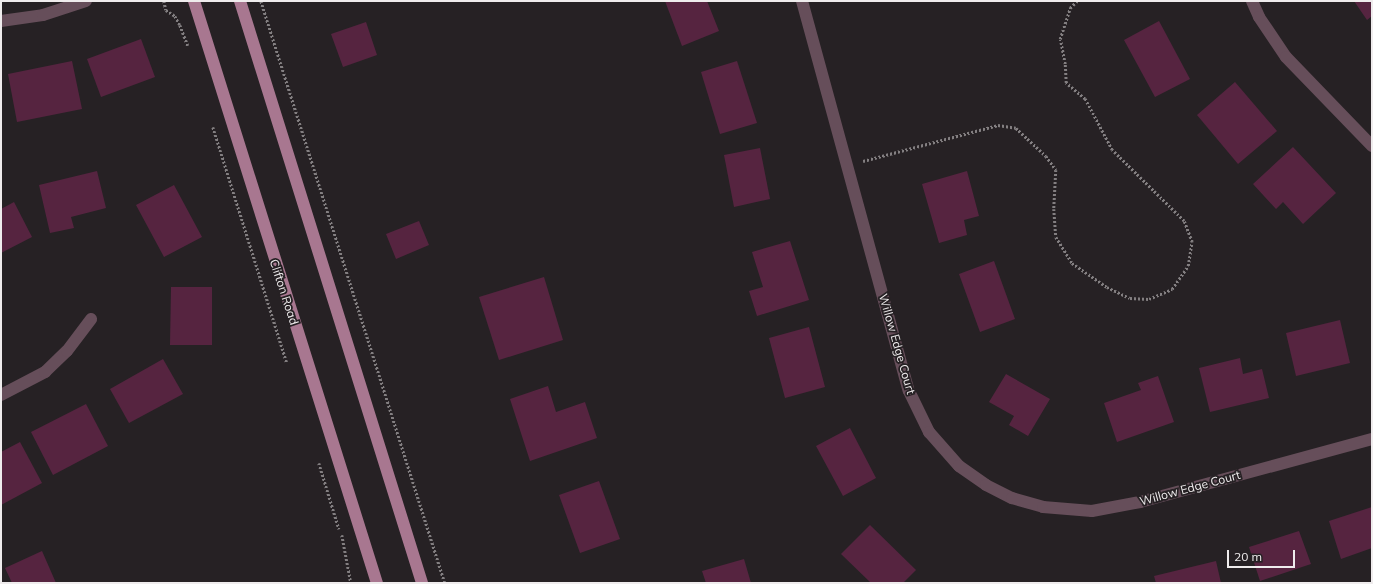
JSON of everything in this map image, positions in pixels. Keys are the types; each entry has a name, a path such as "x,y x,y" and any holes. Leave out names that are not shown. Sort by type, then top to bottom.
{"main road":[{"name":"Clifton Road","path":"194,1 377,583"},
{"path":"240,1 422,583"}],"street":[{"path":"1,21 43,15 86,1"},
{"name":"Willow Edge Court","path":"802,1 915,406 939,445 959,466 986,485 1012,498 1043,507 1076,511 1104,510 1372,439"},
{"path":"1252,1 1258,17 1286,57 1372,146"},
{"path":"1,395 45,372 67,351 91,319"}],"path":[{"path":"164,1 166,10 175,16 180,25 190,54"},
{"path":"261,1 445,583"},
{"path":"847,165 898,154 998,125 1016,128 1046,156 1056,170 1054,209 1056,237 1072,263 1107,287 1130,298 1149,299 1172,289 1188,266 1192,242 1184,221 1112,150 1085,99 1066,83 1065,64 1060,39 1070,8 1077,1"},
{"path":"212,122 289,368"},
{"path":"317,458 342,535 351,583"}],"building":[{"path":"665,1 707,1 719,31 682,46"},
{"path":"1354,1 1372,1 1372,16 1367,20"},
{"path":"1159,21 1190,79 1155,97 1124,40"},
{"path":"366,22 377,55 343,67 331,34"},
{"path":"141,39 155,77 101,97 87,59"},
{"path":"72,61 82,109 17,122 8,74"},
{"path":"737,61 757,123 720,134 701,72"},
{"path":"1235,82 1277,131 1238,164 1197,115"},
{"path":"1293,147 1336,193 1303,224 1283,202 1276,209 1253,184"},
{"path":"760,148 770,199 734,207 724,155"},
{"path":"97,171 106,208 71,217 74,228 50,233 39,185"},
{"path":"967,171 979,216 964,220 967,235 939,243 922,184"},
{"path":"174,185 202,237 164,257 136,205"},
{"path":"14,202 32,237 1,253 1,209"},
{"path":"419,221 429,245 396,259 386,234"},
{"path":"790,241 809,300 757,316 749,291 763,287 752,252"},
{"path":"994,261 1015,319 980,332 959,274"},
{"path":"544,277 563,340 499,360 479,297"},
{"path":"171,287 212,287 212,345 170,345"},
{"path":"1340,320 1350,363 1296,376 1286,333"},
{"path":"809,327 825,387 785,398 769,338"},
{"path":"1240,358 1243,374 1262,369 1269,398 1210,412 1199,368"},
{"path":"163,359 183,394 129,423 110,389"},
{"path":"1006,374 1050,399 1028,436 1009,425 1014,416 989,402"},
{"path":"1158,376 1174,422 1117,442 1104,403 1141,390 1138,383"},
{"path":"548,386 556,412 585,402 597,438 530,461 510,399"},
{"path":"86,404 108,446 53,475 31,432"},
{"path":"850,428 876,478 843,496 816,446"},
{"path":"20,442 42,483 1,505 1,452"},
{"path":"599,481 620,539 580,553 559,495"},
{"path":"1372,507 1372,548 1341,559 1329,521"},
{"path":"870,525 916,570 903,583 871,583 841,554"},
{"path":"1299,531 1311,564 1260,581 1249,547"},
{"path":"42,551 56,583 12,583 5,568"},
{"path":"744,559 751,583 706,583 702,571"},
{"path":"1216,561 1221,583 1156,583 1154,576"}]}
